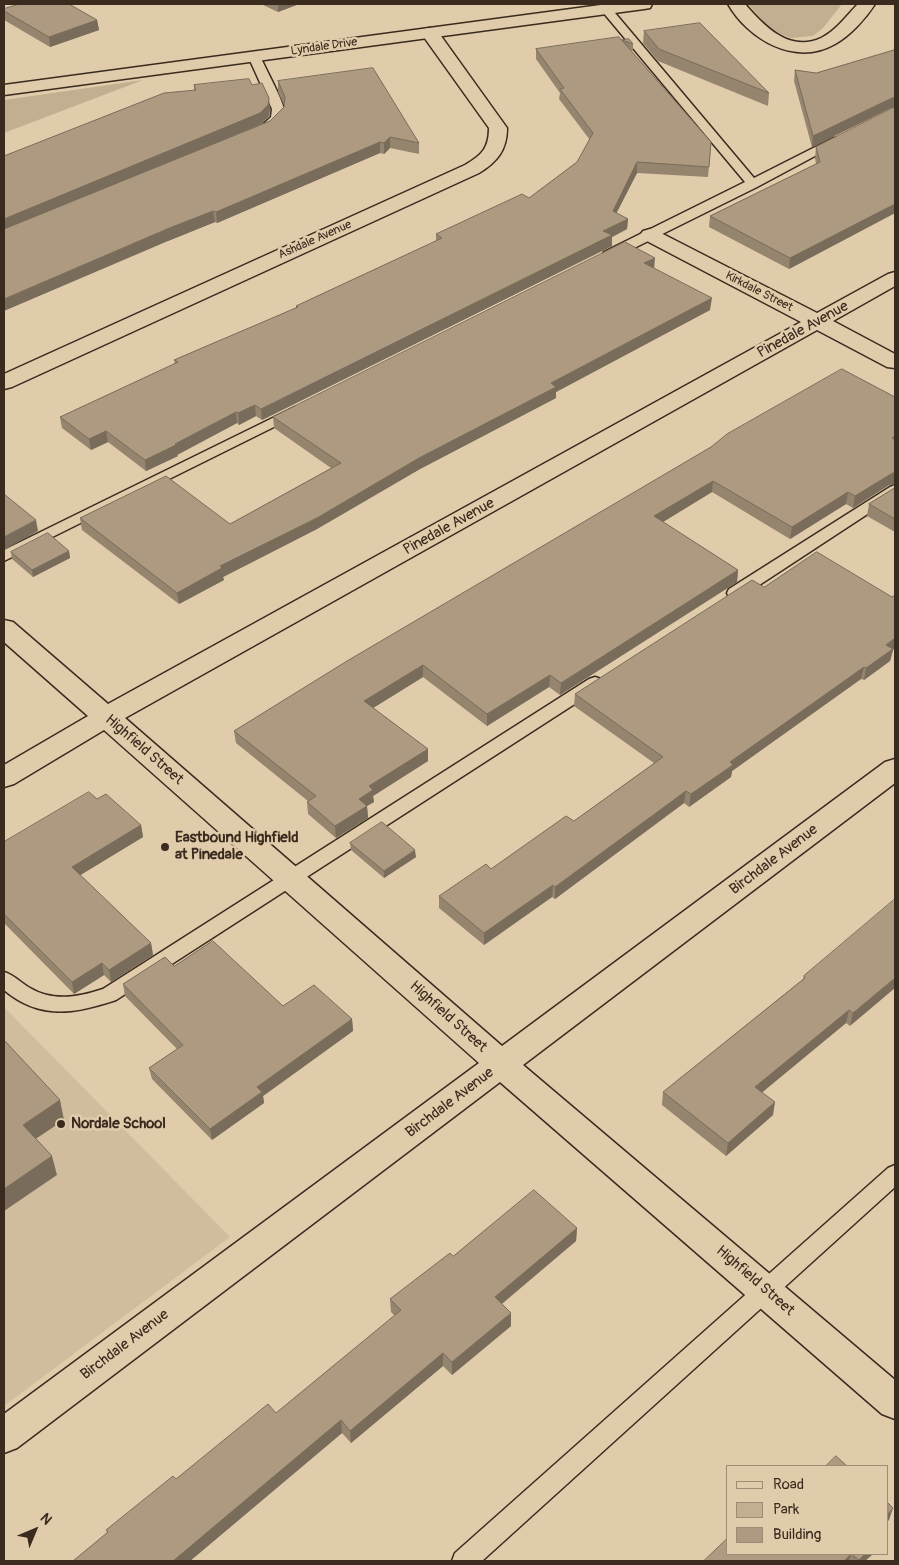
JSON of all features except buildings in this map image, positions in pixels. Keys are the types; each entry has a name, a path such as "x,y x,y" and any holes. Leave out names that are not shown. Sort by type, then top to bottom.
{"street":[{"name":"Lyndale Drive","path":"4,90 644,4"},
{"path":"736,4 764,35 778,42 798,46 808,46 829,41 867,4"},
{"name":"Ashdale Avenue","path":"4,382 485,162 494,153 499,141 498,128 430,33"},
{"name":"Kirkdale Street","path":"650,235 895,362"},
{"name":"Pinedale Avenue","path":"4,777 106,717 895,278"},
{"name":"Highfield Street","path":"4,628 502,1065 767,1290 895,1402"},
{"name":"Birchdale Avenue","path":"4,1436 895,769"}],"lane":[{"path":"606,9 753,184"},
{"path":"249,136 266,128 277,118 278,109 254,56"},
{"path":"597,261 851,134"},
{"path":"4,556 305,406"},
{"path":"719,603 895,490"},
{"path":"4,979 25,997 55,1005 81,1004 110,995 290,877 610,673"},
{"path":"464,1561 895,1174"}],"shaded area":[{"name":"Nordale School","path":"4,1007 230,1237 4,1406"}],"green space":[{"path":"748,4 842,4 823,28 813,36 791,38 772,31"},
{"path":"143,80 4,133 4,100"}],"place":[{"name":"Eastbound Highfield at Pinedale","path":"165,847"},
{"name":"Nordale School","path":"61,1124"}]}
